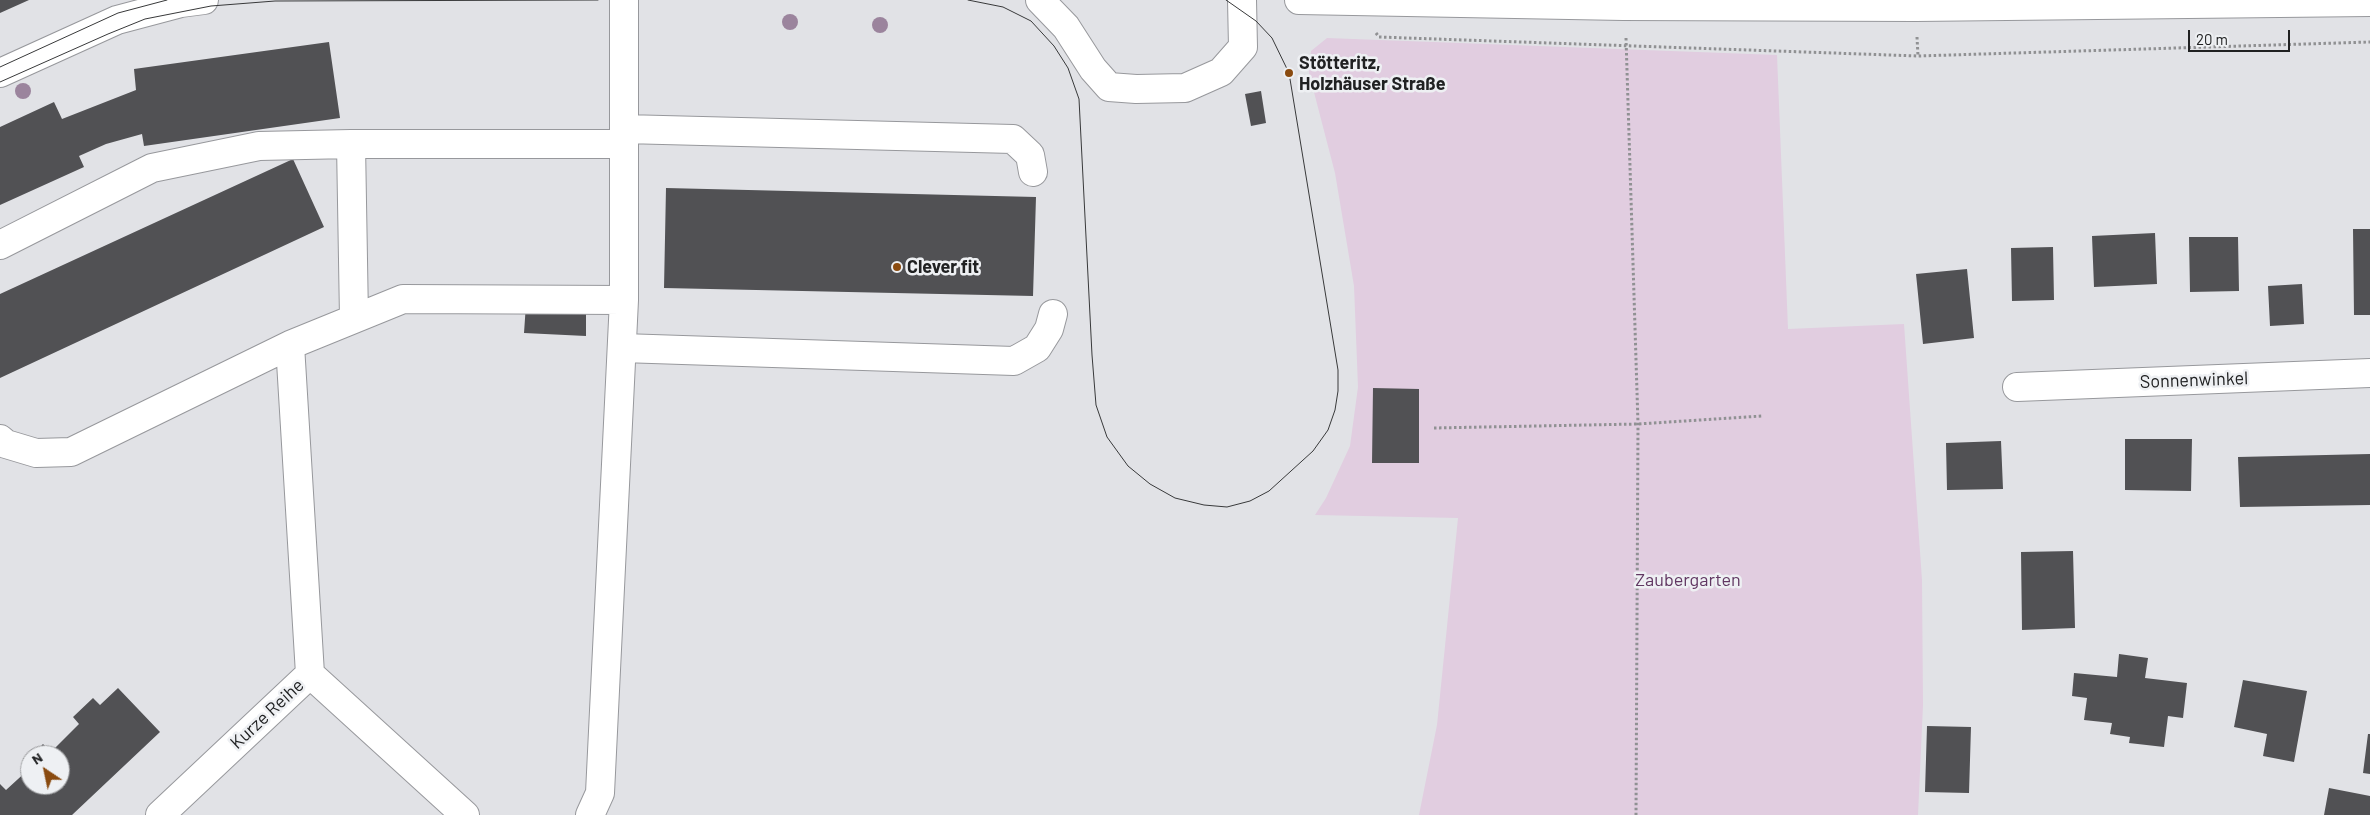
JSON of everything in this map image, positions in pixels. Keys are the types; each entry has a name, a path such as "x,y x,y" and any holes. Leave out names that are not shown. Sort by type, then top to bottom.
{"main road":[{"path":"0,73 117,20 181,3 204,0"},
{"path":"590,815 600,793 622,348 624,300 624,0"},
{"path":"1040,0 1066,27 1093,69 1109,87 1136,90 1185,88 1220,72 1243,47 1242,0"},
{"path":"1299,0 1624,6 1862,3 2370,2"},
{"path":"0,245 152,168 259,146 624,136 1013,139 1030,155 1032,172"},
{"path":"351,144 354,318"},
{"path":"0,439 6,444 36,452 72,452 290,345 402,299 624,300"},
{"path":"622,348 1014,361 1037,348 1049,330 1053,314"},
{"path":"290,345 310,674"},
{"name":"Sonnenwinkel","path":"2018,387 2370,373"},
{"name":"Kurze Reihe","path":"160,815 310,674 465,815"}],"path":[{"path":"1362,1 1379,37 1918,56 2370,42"},
{"path":"1624,6 1638,424 1636,815"},
{"path":"1434,428 1638,424 1762,416"}],"green space":[{"name":"Zaubergarten","path":"1327,38 1777,55 1788,329 1904,324 1922,580 1923,705 1918,815 1419,815 1437,725 1458,518 1315,515 1326,498 1350,446 1358,387 1354,286 1335,173 1309,73 1311,51"}],"building":[{"path":"0,0 29,0 0,13"},
{"path":"329,42 340,118 144,146 142,134 106,144 79,156 84,167 0,205 0,127 54,102 62,119 136,90 134,69"},
{"path":"1261,91 1266,123 1251,126 1245,94"},
{"path":"293,159 324,227 0,378 0,294"},
{"path":"666,188 1036,197 1033,296 664,288"},
{"path":"2353,229 2370,229 2370,315 2354,315"},
{"path":"2155,233 2157,284 2094,287 2092,236"},
{"path":"2189,237 2238,237 2239,291 2190,292"},
{"path":"2053,247 2054,300 2012,301 2011,248"},
{"path":"1967,269 1974,338 1923,344 1916,274"},
{"path":"2302,284 2304,324 2270,326 2268,286"},
{"path":"526,304 586,304 586,336 524,333"},
{"path":"1373,388 1419,389 1419,463 1372,463"},
{"path":"2125,439 2192,439 2191,491 2125,490"},
{"path":"2001,441 2003,489 1947,490 1946,443"},
{"path":"2370,454 2370,505 2240,507 2238,457"},
{"path":"2073,551 2075,628 2022,630 2021,552"},
{"path":"2119,654 2148,658 2145,678 2187,683 2183,718 2168,716 2164,747 2129,743 2130,737 2110,734 2112,723 2084,720 2087,698 2072,696 2074,673 2117,677"},
{"path":"2243,680 2307,691 2294,762 2263,756 2267,734 2234,727"},
{"path":"118,688 160,732 72,815 0,815 0,784 6,790 20,777 20,795 70,795 70,745 58,745 79,724 73,717 93,698 100,705"},
{"path":"1927,726 1971,727 1969,793 1925,792"},
{"path":"2368,734 2370,734 2370,774 2363,773"},
{"path":"2329,788 2370,796 2370,815 2324,815"}],"tram line":[{"path":"0,67 118,13 167,0"},
{"path":"0,82 145,19 211,6 275,1 598,0"},
{"path":"968,0 1003,7 1031,21 1054,46 1068,68 1079,99 1096,405 1107,437 1128,466 1150,484 1175,498 1204,505 1227,507 1250,501 1269,491 1313,451 1328,430 1335,410 1338,391 1338,370 1289,73 1272,38 1256,21 1226,0"}],"place":[{"name":"Stötteritz, Holzhäuser Straße","path":"1289,73"},
{"name":"Clever fit","path":"897,267"}]}
